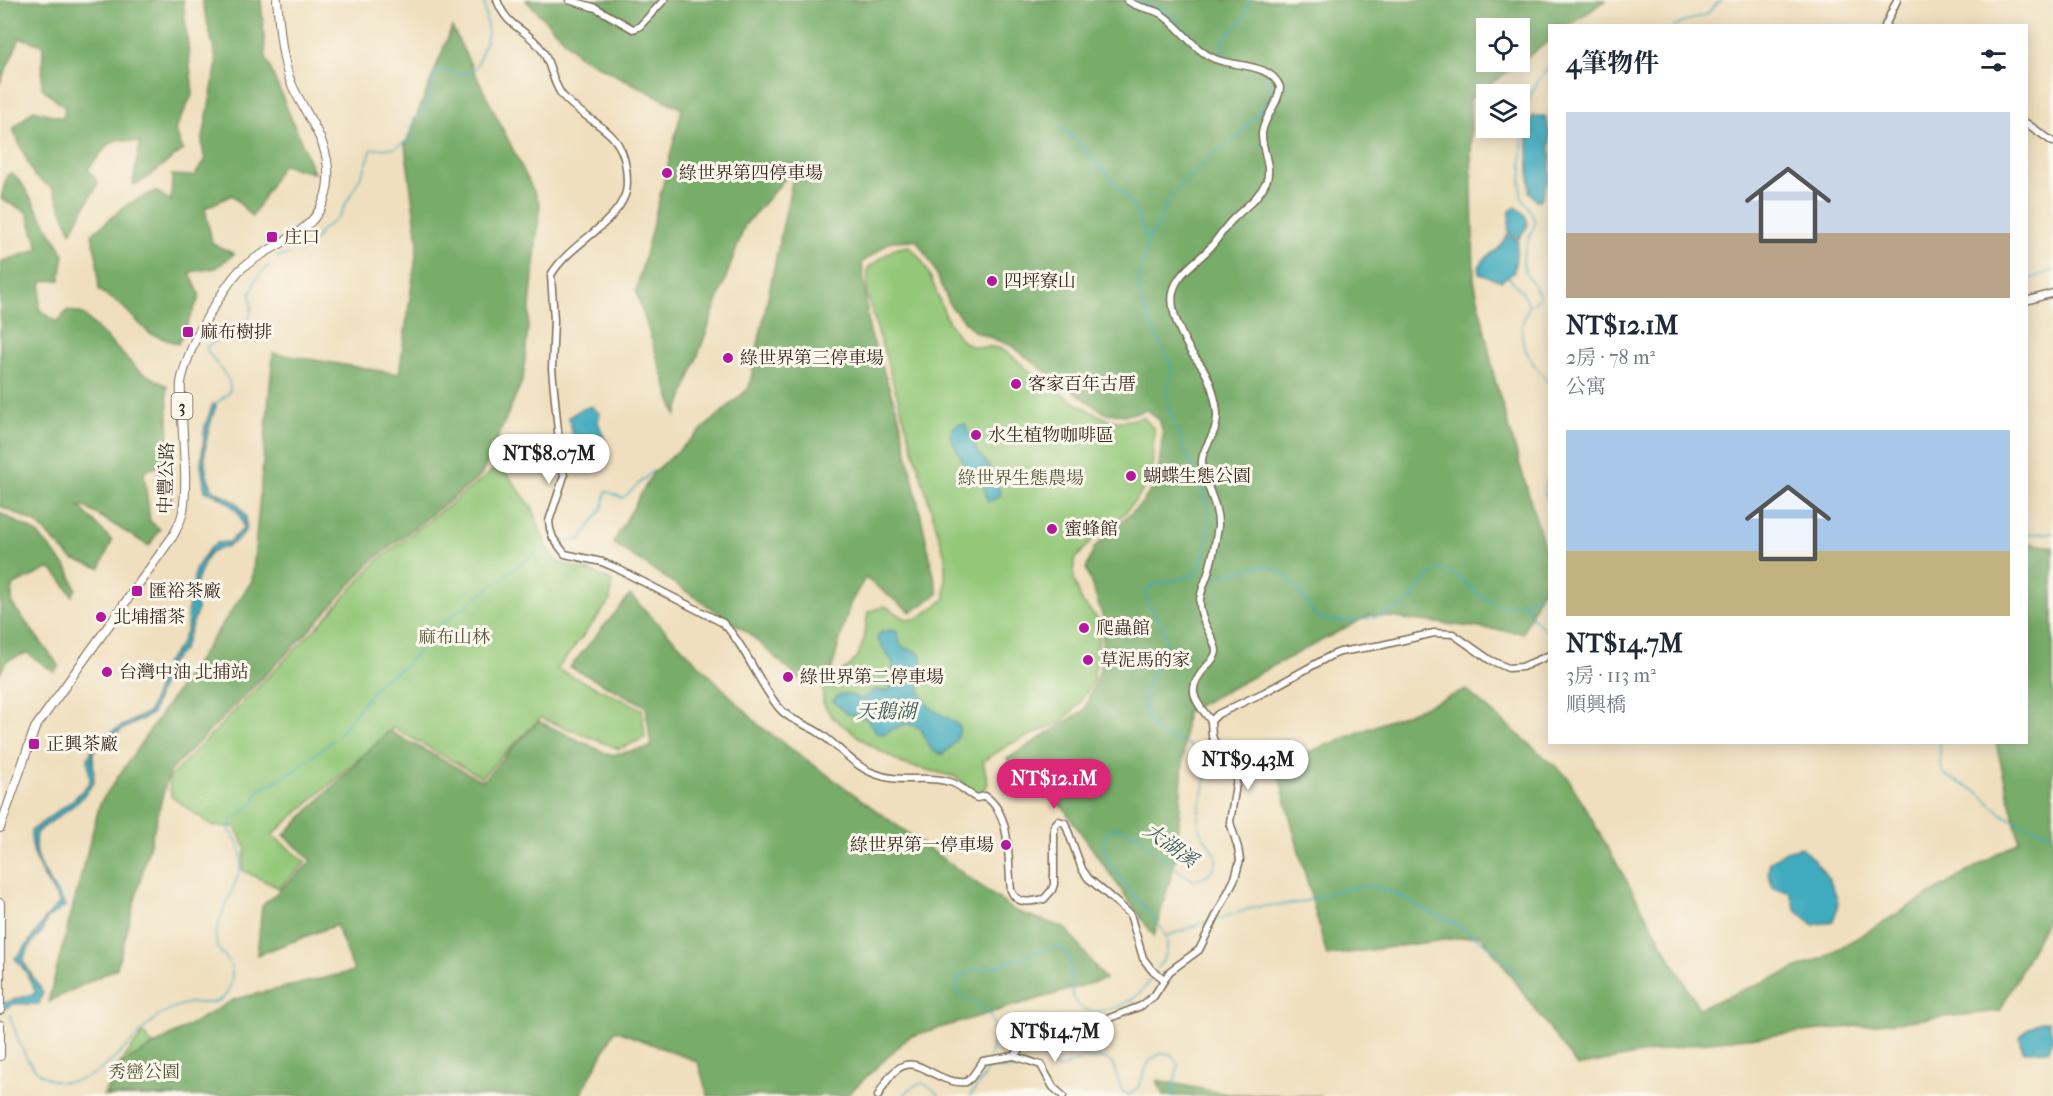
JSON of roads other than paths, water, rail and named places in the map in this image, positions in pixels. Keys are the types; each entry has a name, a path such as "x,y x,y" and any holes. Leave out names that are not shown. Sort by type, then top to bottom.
{"main road":[{"name":"中豐公路","path":"0,828 34,728 82,655 173,536 183,512 181,385 196,339 234,276 259,256 304,229 319,212 325,199 328,173 325,149 292,84 282,45 277,0"},
{"path":"0,903 2,975 0,1010"},
{"path":"0,1025 0,1056"}],"street":[{"path":"497,0 507,20 537,43 544,52 555,83 562,95 617,141 622,150 627,173 624,196 611,216 565,256 551,275 554,320 552,369 564,476 549,521 553,538 565,554 602,562 616,568 723,623 731,631 760,681 787,718 811,728 870,772 891,779 934,779 950,782 961,786 977,798 985,796 999,808 1003,820 1011,890 1013,896 1021,901 1044,899 1052,890 1054,884 1054,826 1058,821 1065,823 1082,869 1088,878 1130,914 1143,958 1151,969 1164,979"},
{"path":"569,0 596,8 633,29 639,27 664,0"},
{"path":"1014,1056 1028,1042 1070,1018 1091,1021 1107,1019 1141,1006 1154,996 1170,971 1199,950 1239,868 1238,848 1230,822 1237,778 1232,766 1216,745 1212,736 1211,721 1194,695 1193,688 1195,680 1216,652 1201,616 1200,602 1207,577 1217,518 1214,497 1202,462 1203,455 1215,432 1217,412 1208,376 1192,353 1175,314 1172,295 1183,274 1209,249 1234,218 1251,204 1266,183 1268,172 1262,142 1263,126 1277,99 1280,87 1272,75 1211,57 1163,15 1135,6 1127,0"},
{"path":"1886,24 1897,0"},
{"path":"2028,124 2053,142"},
{"path":"2028,300 2053,293"},
{"path":"1211,721 1218,714 1340,652 1434,633 1453,634 1490,660 1508,668 1522,666 1548,656"},
{"path":"878,1096 890,1075 903,1067 918,1065 947,1079 961,1082 971,1078 981,1063 1014,1056 1043,1068 1053,1088 1063,1096"}],"water":[{"path":"1533,116 1545,116 1548,126 1548,180 1541,200 1536,200 1529,192 1528,142"},
{"path":"1516,207 1524,214 1528,225 1519,238 1508,233 1510,211"},
{"path":"1507,235 1518,240 1514,272 1501,281 1479,274 1482,262 1499,248"},
{"path":"213,404 216,406 206,446 207,474 212,489 237,503 246,517 246,529 240,538 230,545 211,552 205,561 196,584 197,611 183,650 169,664 152,714 99,742 93,752 94,783 78,802 36,833 35,843 40,862 49,881 66,906 47,919 23,961 43,992 39,1004 14,1004 0,1010 0,1004 36,993 26,972 15,958 60,902 36,860 31,831 74,799 90,782 88,759 96,740 149,712 166,662 179,647 187,630 188,608 195,570 209,549 217,543 229,542 243,529 236,510 218,496 205,491 201,464 205,426"},
{"path":"591,406 600,414 598,422 607,445 605,456 582,450 577,446 572,434 569,417"},
{"path":"959,424 965,424 977,451 993,472 1001,496 988,502 983,484 963,462 950,436 953,428"},
{"name":"天鵝湖","path":"893,630 897,632 904,648 920,654 923,666 921,693 929,706 959,726 957,738 943,754 930,748 920,728 907,723 883,734 877,733 867,719 846,713 833,701 843,694 863,699 873,690 886,691 893,685 893,663 877,639 880,633"},
{"path":"1801,847 1819,866 1835,891 1837,907 1833,921 1814,925 1796,910 1789,891 1773,888 1768,872 1770,862 1786,851"},
{"path":"2040,1021 2049,1021 2053,1037 2049,1050 2023,1051 2020,1037"}],"waterway":[{"path":"300,252 313,243 322,230 339,217 365,168 372,149 395,148 410,139 414,119 427,106 432,83 438,70 464,74 477,66 488,34 484,0"},
{"path":"1223,55 1222,47 1225,37 1243,19 1250,0"},
{"path":"1680,24 1707,14 1721,0"},
{"path":"1134,1 1163,9 1214,53 1259,67"},
{"path":"1529,307 1540,298 1523,263 1523,256 1535,223 1521,194 1523,124 1528,102 1548,68"},
{"path":"1199,572 1208,537 1209,510 1168,407 1167,386 1171,377 1171,365 1149,321 1139,292 1139,281 1148,241 1171,195 1213,154 1238,137 1269,100 1273,91 1266,75"},
{"path":"1057,125 1066,131 1113,180 1132,206 1148,241"},
{"path":"277,258 291,255"},
{"path":"215,405 229,392 230,387 226,376 206,347 220,338 242,344 251,338 248,321 252,307 250,296 256,279 269,265"},
{"path":"2028,279 2053,271"},
{"path":"1508,276 1527,299 1528,308 1522,325 1523,342 1534,365 1548,382"},
{"path":"561,543 581,539 603,507 606,491 623,498 653,471"},
{"path":"1548,480 1545,491 1548,501"},
{"path":"2028,534 2053,533"},
{"path":"339,734 380,681 404,667 442,624 536,552"},
{"path":"1208,577 1224,576 1263,566 1274,568 1290,580 1317,617 1339,621 1364,619 1400,607 1413,598 1429,576 1438,571 1448,571 1457,575 1484,598 1495,604 1508,606 1530,600 1548,587"},
{"name":"大湖溪","path":"1158,968 1167,950 1166,938 1160,927 1114,869 1106,854 1104,841 1111,829 1125,829 1139,837 1176,869 1193,880 1207,875 1216,862 1215,853 1202,834 1198,821 1206,775 1202,758 1188,744 1163,736 1156,731 1145,711 1144,701 1145,691 1162,658 1166,642 1163,629 1145,592 1162,582 1199,573"},
{"path":"1524,603 1534,620 1548,631"},
{"path":"10,1015 23,1051 31,1064 50,1079 61,1082 74,1081 88,1077 103,1068 163,1013 186,1004 210,1003 223,997 227,993 232,978 229,962 218,948 216,935 237,879 242,857 239,845 229,828 231,821 252,805 259,790 294,771 332,741"},
{"path":"1940,744 1940,761 1946,776 1978,792 2010,819 2053,834"},
{"path":"1218,919 1255,907 1300,903 1338,890 1369,886 1380,888 1451,921 1504,959 1524,982"},
{"path":"54,889 62,900"},
{"path":"1167,936 1208,921"},
{"name":"大湖溪","path":"990,1056 994,1033 992,1020 984,1009 965,998 957,989 959,979 968,972 1003,964 1044,948 1057,946 1066,953 1069,959 1073,997 1083,1008 1090,1011 1114,1008 1129,1001 1140,993 1153,976"},
{"path":"1026,1057 1033,1050 1058,1069 1084,1057 1107,1059 1113,1065 1122,1091 1129,1095 1139,1086 1150,1061 1164,1053 1171,1054 1178,1065 1172,1096"},
{"name":"大湖溪","path":"970,1096 984,1077 990,1061"},
{"path":"990,1068 1015,1070 1024,1062"},
{"name":"大湖溪","path":"904,1096 917,1084 930,1087 940,1096"}],"place":[{"name":"綠世界第四停車場","path":"667,173"},
{"name":"庄口","path":"272,237"},
{"name":"四坪寮山","path":"992,281"},
{"name":"麻布樹排","path":"188,332"},
{"name":"綠世界第三停車場","path":"728,358"},
{"name":"客家百年古厝","path":"1016,384"},
{"name":"水生植物咖啡區","path":"976,435"},
{"name":"蝴蝶生態公園","path":"1131,476"},
{"name":"蜜蜂館","path":"1052,529"},
{"name":"匯裕茶廠","path":"137,591"},
{"name":"北埔擂茶","path":"101,617"},
{"name":"爬蟲館","path":"1084,628"},
{"name":"草泥馬的家","path":"1088,660"},
{"name":"台灣中油 北捕站","path":"107,672"},
{"name":"綠世界第二停車場","path":"788,677"},
{"name":"正興茶廠","path":"34,744"},
{"name":"綠世界第一停車場","path":"1006,845"}],"park label":[{"name":"綠世界生態農場","path":"1021,478"},
{"name":"麻布山林","path":"454,637"},
{"name":"秀巒公園","path":"144,1072"}]}
